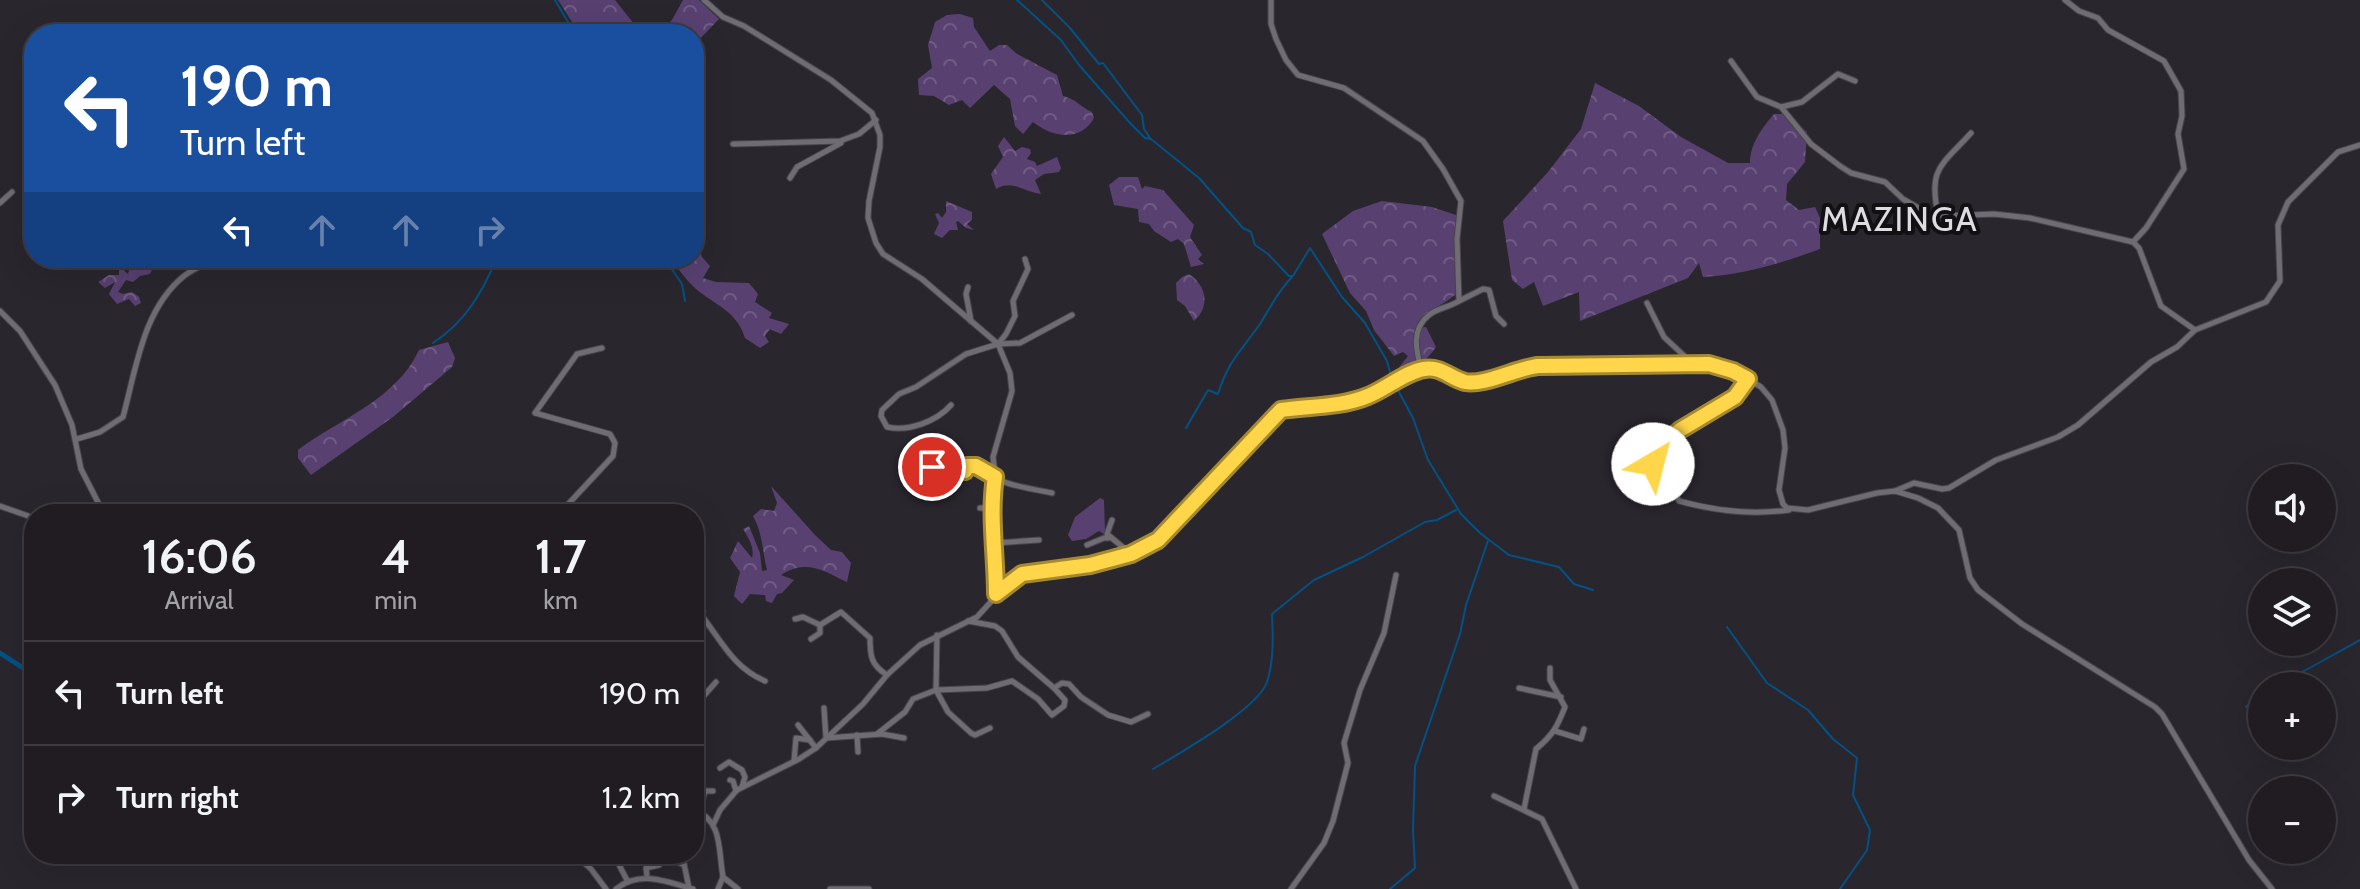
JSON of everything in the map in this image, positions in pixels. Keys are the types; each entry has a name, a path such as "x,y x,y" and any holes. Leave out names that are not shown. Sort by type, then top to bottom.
{"street":[{"path":"704,0 723,17 744,26 861,102 876,120 880,147 868,218 876,243 883,254 922,279 998,344 1010,373 1012,391 994,450 991,508 996,594"},
{"path":"1271,0 1271,24 1276,39 1286,60 1298,75 1344,88 1411,132 1433,153 1443,169 1461,201 1457,239 1459,301"},
{"path":"2065,0 2079,11 2098,18 2108,30 2164,61 2181,91 2182,116 2178,134 2184,169 2146,228 2133,242"},
{"path":"1731,61 1757,97 1781,107 1811,144 1840,166 1869,179 1885,182 1903,199 1929,214 1994,214 2030,218 2133,242 2139,248 2161,306 2195,330"},
{"path":"1781,107 1802,102 1838,74 1855,81"},
{"path":"790,178 797,167 859,134 876,120"},
{"path":"1938,214 1934,193 1935,173 1971,133"},
{"path":"733,144 845,141"},
{"path":"1748,379 1735,397 1680,430 1652,456 1655,472 1672,486 1679,501 1734,512 1808,510 1895,491 1914,483 1949,488 1996,460 2058,437 2087,418 2151,362 2177,347 2195,330 2255,308 2272,295 2280,281 2278,225 2288,202 2338,152 2360,145"},
{"path":"0,203 12,192"},
{"path":"998,344 1015,316 1013,301 1028,269 1025,259"},
{"path":"77,439 100,432 123,417 146,331 153,316 183,277 199,268"},
{"path":"968,287 966,294 971,322"},
{"path":"1421,369 1415,349 1422,324 1431,313 1483,289 1489,290 1496,316 1504,324"},
{"path":"1647,303 1664,337 1693,364"},
{"path":"0,311 20,331 55,385 77,439 80,465 99,504"},
{"path":"951,405 944,414 906,428 887,427 881,416 887,403 899,394 916,387 966,354 998,344 1020,343 1072,315"},
{"path":"568,504 613,456 615,443 610,434 535,413 577,354 602,348"},
{"path":"739,789 816,748 920,645 977,617 996,594 1022,574 1090,565 1131,554 1158,540 1281,410 1364,398 1421,369 1434,369 1465,382 1538,366 1709,364 1733,371 1761,387 1772,400 1783,430 1785,448 1779,490 1783,504 1790,510"},
{"path":"932,467 957,467 965,471 967,466 976,466 1018,486 1052,493"},
{"path":"1895,491 1938,508 1950,519 1959,530 1970,578 1996,606 2162,714 2249,860 2272,889"},
{"path":"0,506 24,514"},
{"path":"980,508 991,508"},
{"path":"1112,520 1107,534 1131,554"},
{"path":"1087,545 1110,538"},
{"path":"995,543 1039,540"},
{"path":"1291,889 1324,843 1333,821 1348,763 1344,743 1360,690 1384,633 1396,575"},
{"path":"820,625 841,612 870,638 870,660 887,675"},
{"path":"795,619 803,617 820,625"},
{"path":"704,619 730,656 747,672 765,681"},
{"path":"877,734 905,712 913,699 936,690 987,688 1012,681 1038,699 1052,715 1064,706 1065,700 1018,657 1002,631 995,626 964,621"},
{"path":"811,639 820,633 820,625"},
{"path":"937,635 936,690 948,712 975,735 990,728"},
{"path":"1524,809 1536,749 1548,741 1555,731 1565,707 1550,680 1550,668"},
{"path":"704,696 716,682"},
{"path":"1054,688 1062,683 1069,684 1096,708 1131,722 1148,714"},
{"path":"1519,688 1561,697"},
{"path":"824,708 826,738"},
{"path":"798,725 816,748"},
{"path":"1555,731 1581,739 1584,729"},
{"path":"826,738 877,734 904,738"},
{"path":"857,735 858,752"},
{"path":"794,762 796,738 810,740"},
{"path":"718,889 723,877 714,823 745,777 742,770 729,762 720,768"},
{"path":"730,780 739,789"},
{"path":"704,794 705,791 713,791"},
{"path":"1494,796 1542,819 1576,889"},
{"path":"704,814 718,814"},
{"path":"704,814 714,823"},
{"path":"585,864 606,889"},
{"path":"619,864 628,882"},
{"path":"647,876 647,867 660,864"},
{"path":"678,864 683,866 691,888"},
{"path":"616,889 647,876 691,888"},
{"path":"723,877 738,889"},
{"path":"830,889 869,889"}],"green space":[{"path":"558,0 615,0 634,24 574,24"},
{"path":"683,0 699,0 719,19 704,35 704,24 668,24"},
{"path":"960,14 973,18 974,27 990,51 999,45 1007,45 1017,54 1057,75 1063,96 1092,112 1094,118 1088,126 1065,135 1033,122 1023,134 1015,126 1010,99 994,85 970,108 962,100 949,105 934,96 919,95 918,79 932,68 928,45 935,22 947,15"},
{"path":"1595,83 1639,106 1681,137 1728,163 1750,163 1754,143 1765,125 1774,114 1787,114 1807,132 1805,162 1787,184 1786,200 1799,210 1815,207 1820,218 1820,249 1763,268 1718,276 1703,277 1699,263 1688,278 1580,321 1579,292 1543,306 1534,282 1523,289 1512,280 1503,221 1548,172 1581,129"},
{"path":"1004,137 1015,151 1022,147 1030,149 1027,159 1037,166 1057,157 1061,168 1059,172 1044,174 1035,180 1041,194 1008,185 996,189 991,174 1003,157 998,146"},
{"path":"1119,177 1138,177 1142,189 1145,186 1163,190 1194,225 1190,237 1202,255 1198,259 1204,264 1191,267 1184,244 1178,239 1171,242 1149,224 1139,222 1138,209 1114,205 1109,185"},
{"path":"946,201 972,212 972,220 967,224 974,230 958,221 958,230 950,230 942,238 934,234 939,223 935,214 942,218 946,212"},
{"path":"1382,201 1432,207 1456,215 1456,294 1429,313 1416,328 1426,327 1436,347 1420,364 1399,374 1397,370 1408,356 1403,352 1394,356 1374,330 1366,311 1350,293 1322,234 1353,211"},
{"path":"704,259 710,266 703,278 716,282 749,283 758,294 755,302 772,313 769,318 789,324 781,334 770,329 765,336 769,342 760,348 745,338 737,321 725,309 686,278 678,268 704,268"},
{"path":"119,268 128,274 130,268 153,268 150,274 140,276 133,282 126,280 118,292 132,292 139,297 141,303 135,306 129,299 117,304 109,294 115,282 105,288 98,282 109,275 119,275"},
{"path":"1189,274 1199,284 1204,296 1203,309 1194,321 1185,306 1177,300 1176,283"},
{"path":"448,342 455,358 452,367 393,417 311,475 298,458 298,450 381,395 409,367 419,350"},
{"path":"771,486 815,535 831,550 842,552 851,563 847,582 806,567 781,575 794,580 782,593 777,594 772,603 766,601 765,595 750,594 742,604 734,596 740,572 730,558 738,541 752,558 752,547 743,529 749,526 760,553 762,571 767,570 761,536 753,516 761,509 774,511 777,503"},
{"path":"1100,498 1104,500 1104,534 1099,531 1086,539 1072,541 1068,535 1075,517"}],"waterway":[{"path":"555,0 569,24"},
{"path":"1017,0 1061,40 1130,123 1199,178 1243,228 1251,232 1255,245 1289,276 1293,276 1310,248 1342,297 1365,323 1387,361 1428,460 1461,514 1509,555 1559,567 1574,584 1593,590"},
{"path":"1042,0 1099,64 1103,63 1142,115 1144,129 1150,138"},
{"path":"433,343 454,326 471,306 492,268"},
{"path":"671,268 682,284 685,301"},
{"path":"1186,428 1208,390 1218,394 1231,364 1292,277"},
{"path":"1153,769 1216,730 1261,693 1271,666 1272,614 1314,580 1425,522 1437,520 1456,510"},
{"path":"1390,889 1415,868 1415,766 1488,541"},
{"path":"1727,627 1767,683 1808,710 1833,739 1857,758 1853,795 1870,830 1867,850 1840,889"},
{"path":"2302,672 2360,640"},
{"path":"0,653 24,669"}],"district":[{"name":"MAZINGA","path":"1900,219"}],"route":[{"path":"932,467 957,467 965,471 967,466 976,466 995,477 991,509 996,594 1022,574 1090,565 1145,549 1179,521 1281,410 1364,398 1421,369 1434,369 1465,382 1476,382 1518,368 1538,366 1709,364 1748,379 1735,397 1680,430 1652,456 1653,464"}]}
